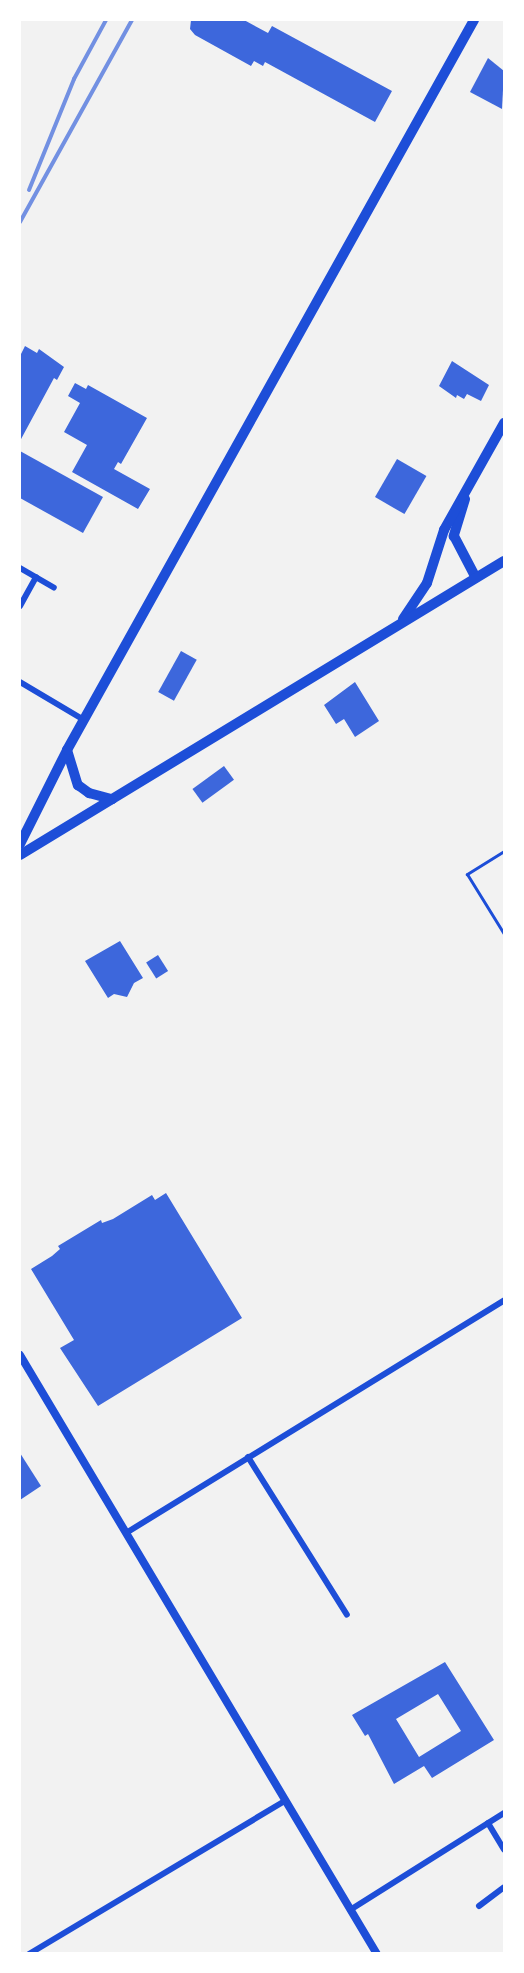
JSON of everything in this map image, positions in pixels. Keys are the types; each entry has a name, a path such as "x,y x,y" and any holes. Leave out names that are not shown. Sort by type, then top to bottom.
{"main road":[{"path":"20,844 67,750 474,20"},
{"path":"399,625 427,583 444,530 504,423"},
{"path":"467,490 454,536 476,578"},
{"path":"20,855 504,561"},
{"path":"67,750 78,785 89,794 112,799"}],"street":[{"path":"20,568 54,588"},
{"path":"20,606 36,577"},
{"path":"20,682 84,721"},
{"path":"126,1533 504,1300"},
{"path":"20,1355 283,1802 377,1953"},
{"path":"248,1457 347,1615"},
{"path":"28,1953 283,1802"},
{"path":"350,1910 504,1813"},
{"path":"488,1823 504,1850"},
{"path":"479,1906 504,1887"}],"lane":[{"path":"504,851 467,874 504,934"}],"building":[{"path":"191,20 244,20 268,33 272,26 392,91 375,122 265,62 263,66 254,61 251,66 195,35 190,29"},
{"path":"488,58 504,71 502,109 470,92"},
{"path":"25,346 37,353 39,349 64,367 57,380 54,378 20,441 20,356"},
{"path":"452,361 489,385 481,401 467,394 464,399 457,395 456,398 439,386"},
{"path":"75,383 86,389 88,385 147,418 121,464 118,462 114,469 150,489 138,509 72,472 87,445 64,432 80,403 68,396"},
{"path":"20,451 103,497 83,533 20,498"},
{"path":"397,459 426,476 404,514 375,497"},
{"path":"181,651 197,660 174,701 158,692"},
{"path":"355,682 379,721 355,737 344,719 336,724 324,705"},
{"path":"224,766 234,780 202,803 192,789"},
{"path":"120,941 143,978 134,983 127,997 114,994 108,998 85,961"},
{"path":"158,955 168,971 156,979 146,962"},
{"path":"166,1193 242,1318 98,1406 60,1348 74,1340 31,1269 52,1256 60,1249 58,1246 101,1220 102,1223 113,1219 152,1195 155,1200"},
{"path":"20,1453 41,1486 20,1500"},
{"path":"445,1662 494,1740 432,1778 424,1766 394,1784 368,1734 365,1736 352,1715","holes":["438,1694 461,1731 419,1757 396,1719"]}],"railway":[{"path":"29,190 74,79 106,20"},
{"path":"20,222 132,20"}]}
